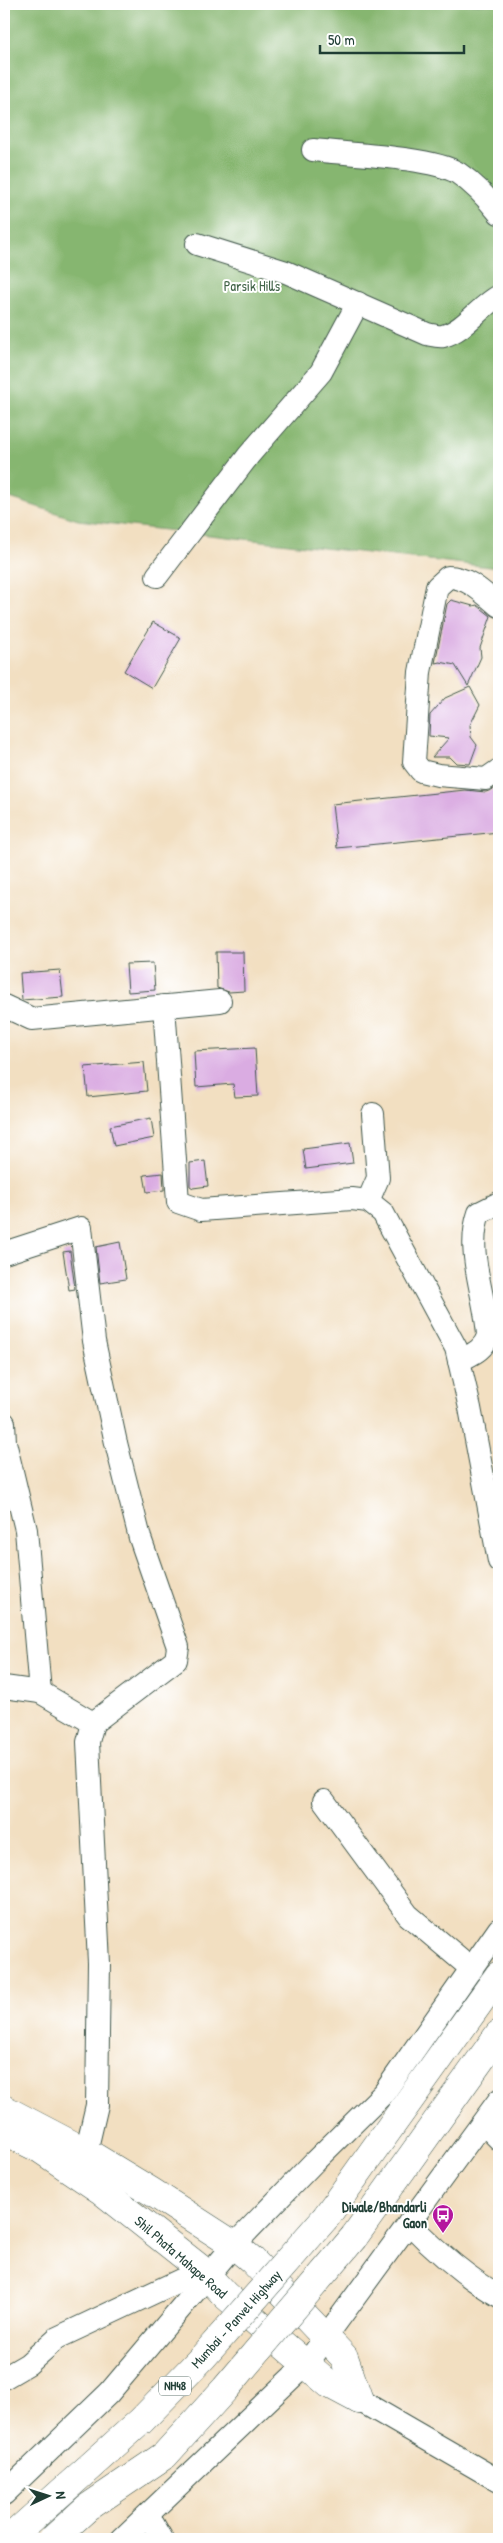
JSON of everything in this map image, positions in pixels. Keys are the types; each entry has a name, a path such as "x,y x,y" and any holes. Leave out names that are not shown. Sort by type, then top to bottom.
{"main road":[{"name":"Mumbai - Panvel Highway","path":"9,2539 141,2421 203,2357 326,2217 499,1975"},
{"path":"53,2539 87,2508 165,2455 225,2389 354,2237 499,2034"},
{"path":"4,2109 86,2152 234,2245 252,2260 344,2357 359,2400"},
{"name":"Shil Phata Mahape Road","path":"4,2131 40,2149 102,2190 205,2274 225,2295 329,2384 359,2400"}],"street":[{"path":"313,150 425,162 457,172 491,202 499,213"},
{"path":"196,244 286,272 427,334 442,336 461,326 487,302 499,296"},
{"path":"157,576 249,455 321,372 358,303"},
{"path":"499,606 469,582 456,577 448,577 437,587 420,672 414,762 421,771 438,776 486,779 499,770"},
{"path":"4,1006 32,1019 220,1001"},
{"path":"164,1006 178,1202 201,1210 322,1200 368,1201 383,1213 456,1348 470,1408 499,1561"},
{"path":"368,1201 378,1178 373,1114"},
{"path":"459,1361 479,1351 485,1345 488,1336 474,1250 474,1228 479,1213 499,1203"},
{"path":"4,1253 81,1228 94,1341 116,1443 140,1538 178,1647 176,1660 92,1723 88,1742 99,1963 97,2105 86,2152"},
{"path":"4,1423 5,1442 26,1530 40,1692"},
{"path":"4,1687 40,1692 92,1723"},
{"path":"324,1800 408,1915 472,1969"},
{"path":"4,2494 109,2393 205,2274 315,2160 384,2093 499,1930"},
{"path":"122,2539 306,2364 499,2100"},
{"path":"483,2123 499,2140"},
{"path":"410,2223 426,2240 478,2284 499,2296"},
{"path":"4,2378 28,2364 57,2338 205,2274"},
{"path":"359,2400 499,2480"},
{"path":"148,2515 162,2539"}],"green space":[{"name":"Parsik Hills","path":"4,4 499,4 499,568 78,520 4,496"}],"building":[{"path":"451,600 473,606 477,605 491,616 480,648 481,657 468,686 455,665 435,663 447,604"},
{"path":"153,622 181,638 152,688 124,671"},
{"path":"470,687 480,705 470,725 471,737 477,745 470,764 456,763 450,757 432,757 449,738 429,736 430,715 445,698"},
{"path":"499,787 499,832 337,848 332,804 465,790 486,792"},
{"path":"216,952 243,952 244,991 229,992 217,988"},
{"path":"153,963 155,990 128,992 126,964"},
{"path":"60,970 63,997 22,1000 20,973"},
{"path":"255,1048 258,1096 235,1097 233,1084 196,1087 194,1051"},
{"path":"144,1062 147,1091 88,1097 85,1067"},
{"path":"151,1118 154,1138 114,1146 110,1126"},
{"path":"350,1143 353,1163 306,1169 303,1149"},
{"path":"205,1161 208,1186 193,1188 190,1186 190,1163"},
{"path":"163,1173 164,1190 147,1192 144,1175"},
{"path":"120,1242 126,1279 100,1283 96,1247"},
{"path":"70,1251 75,1289 69,1290 63,1252"}],"place":[{"name":"Diwale/Bhandarli Gaon","path":"443,2234"}]}
